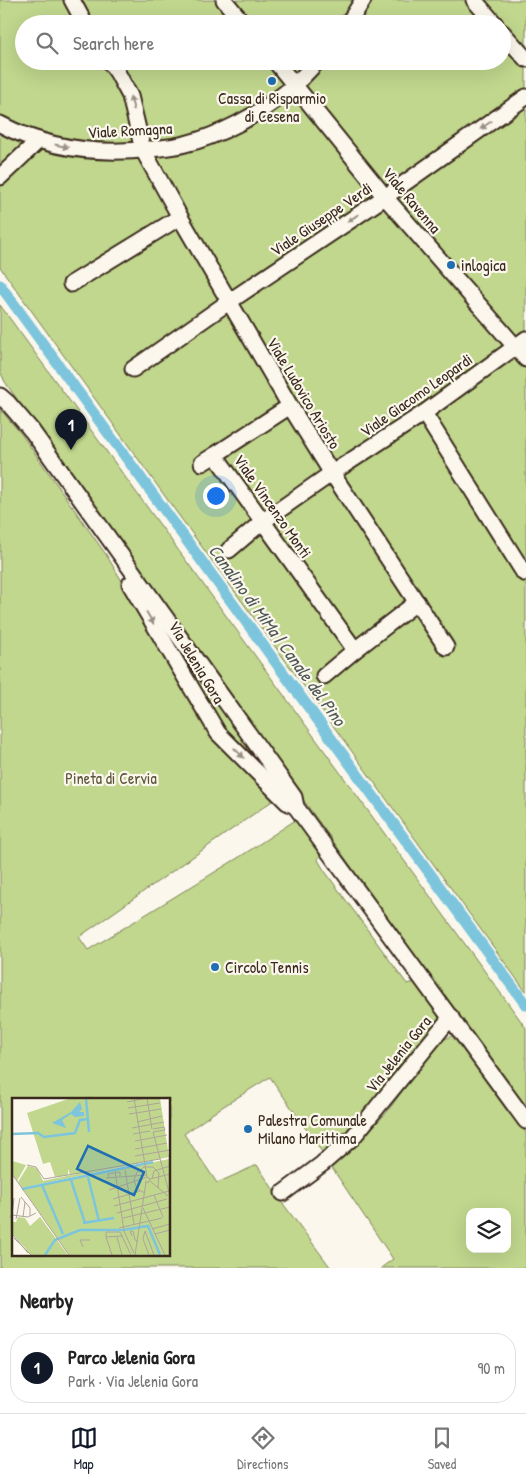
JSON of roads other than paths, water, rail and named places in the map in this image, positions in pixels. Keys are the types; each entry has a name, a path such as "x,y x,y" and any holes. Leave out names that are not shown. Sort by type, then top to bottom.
{"street":[{"path":"72,0 80,15"},
{"path":"224,0 236,15"},
{"path":"354,15 363,0"},
{"path":"474,0 487,15"},
{"path":"511,42 526,59"},
{"name":"Viale Ludovico Ariosto","path":"116,70 130,96 143,150 180,217 290,406 446,647"},
{"name":"Viale Ravenna","path":"282,70 385,197 520,343 526,359"},
{"name":"Viale Romagna","path":"0,124 39,140 62,147 82,150 111,152 184,145 204,139 262,110 294,85 309,70"},
{"name":"Viale Giuseppe Verdi","path":"133,369 385,197 526,97"},
{"path":"0,177 39,140"},
{"path":"71,284 180,217"},
{"name":"Viale Giacomo Leopardi","path":"229,550 262,522 332,473 424,413 520,343"},
{"name":"Via Jelenia Gora","path":"0,383 4,400 32,431 294,797 296,807"},
{"name":"Viale Vincenzo Monti","path":"290,406 215,455 355,650"},
{"path":"424,413 524,573"},
{"path":"202,464 215,455"},
{"name":"Via Jelenia Gora","path":"91,515 218,733 287,802 296,807 526,1121"},
{"path":"324,676 417,602"},
{"name":"Via Jelenia Gora","path":"283,1193 322,1164 353,1137 451,1017"}],"waterway":[{"name":"Canalino di MiMa | Canale del Pino","path":"0,285 526,1005"}],"place":[{"name":"Cassa di Risparmio di Cesena","path":"272,81"},
{"name":"inlogica","path":"451,265"},
{"name":"Parco Jelenia Gora","path":"71,450"},
{"name":"Circolo Tennis","path":"215,967"},
{"name":"Palestra Comunale Milano Marittima","path":"248,1129"}],"park label":[{"name":"Pineta di Cervia","path":"111,778"}]}
